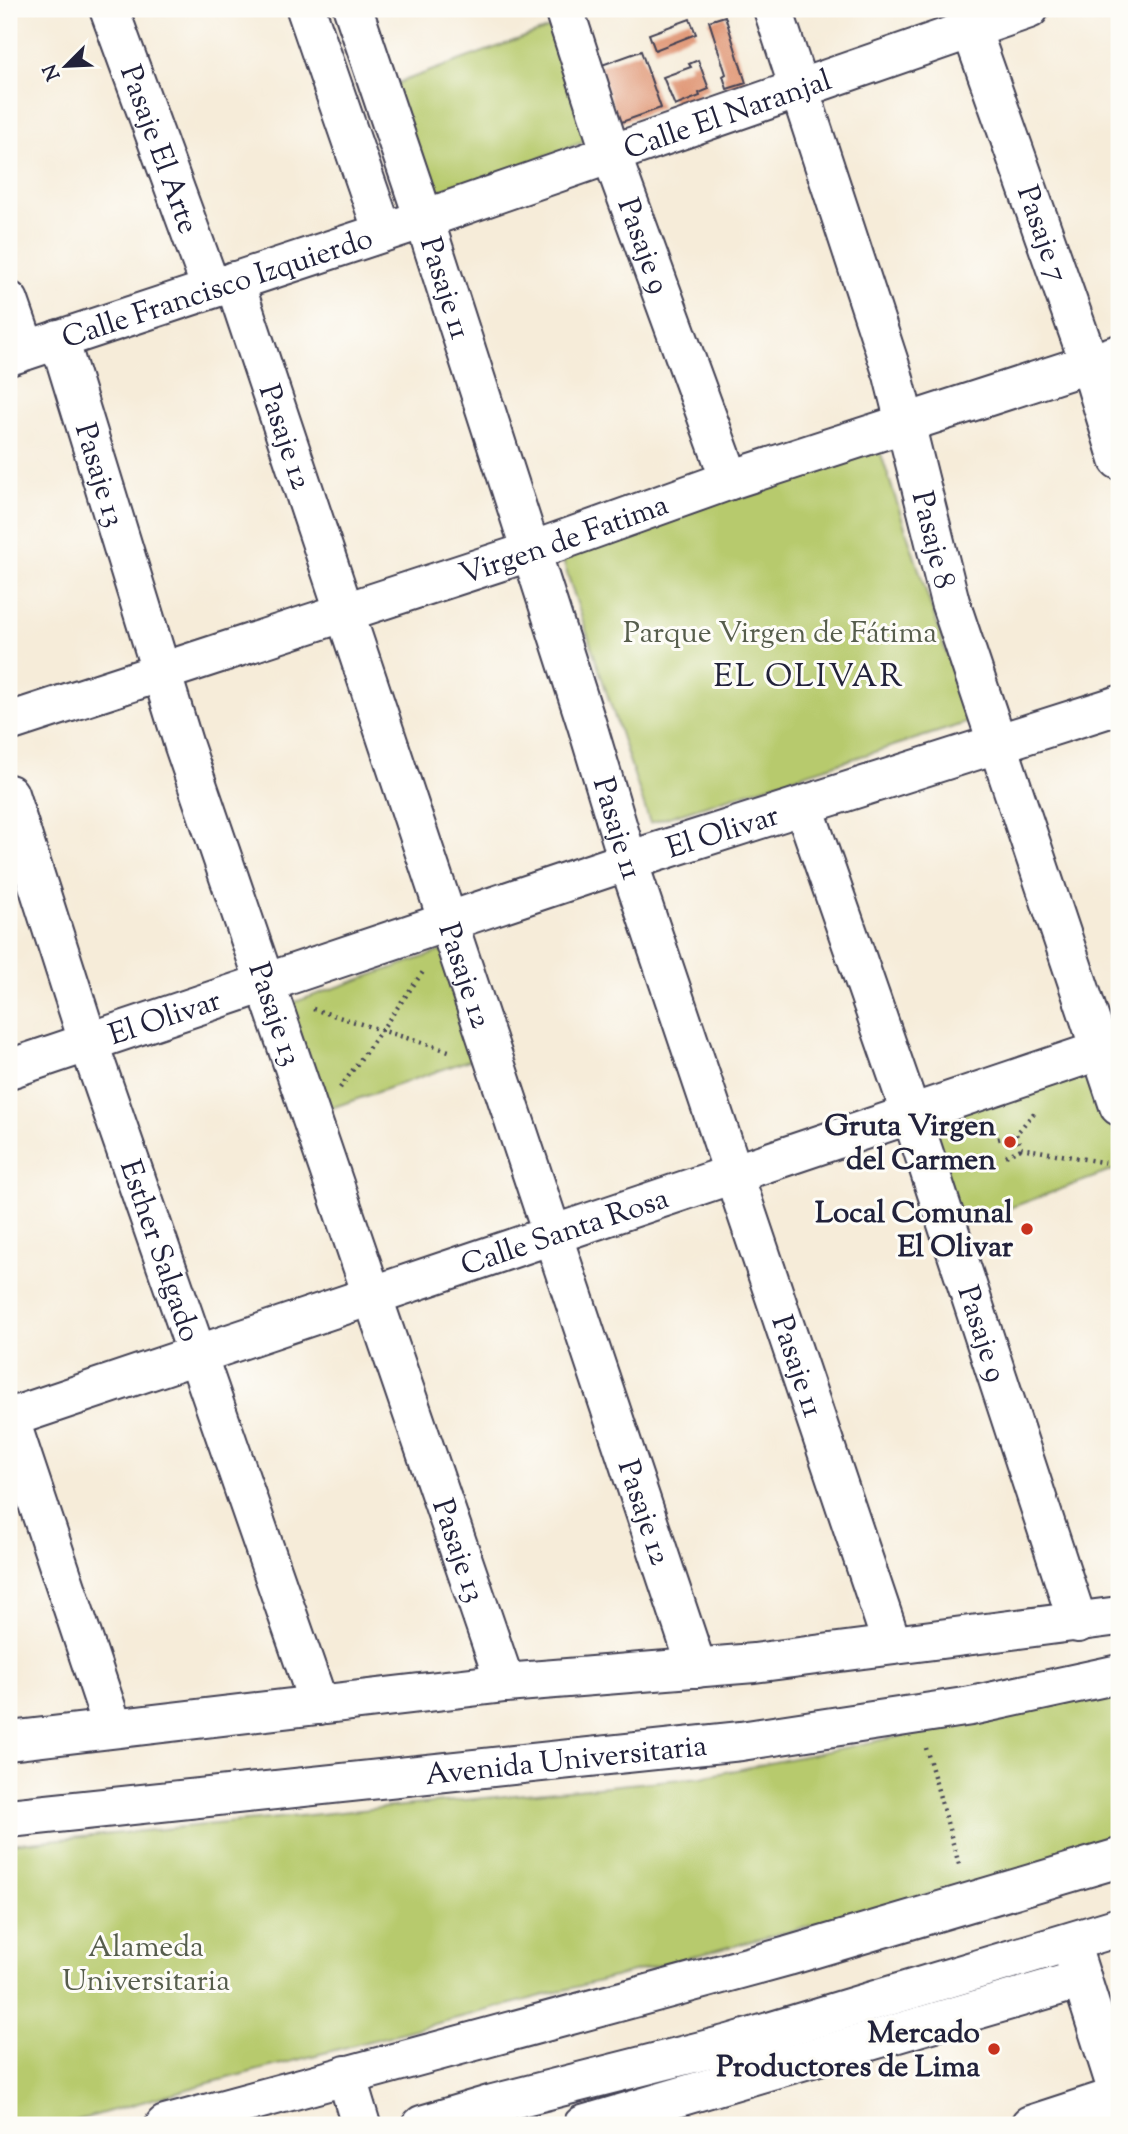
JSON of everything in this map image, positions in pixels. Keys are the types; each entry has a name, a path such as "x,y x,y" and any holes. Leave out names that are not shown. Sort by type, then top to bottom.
{"street":[{"name":"Pasaje El Arte","path":"109,9 222,285"},
{"path":"306,9 383,232"},
{"name":"Pasaje 11","path":"353,9 424,219 529,552 587,725 628,862 892,1644"},
{"name":"Pasaje 9","path":"564,9 611,153 730,480"},
{"name":"Pasaje 8","path":"773,9 893,375 950,601 997,742 1110,1047 1119,1106"},
{"name":"Calle El Naranjal","path":"424,219 800,88 968,19 1029,9"},
{"name":"Pasaje 7","path":"968,19 1105,360 1119,460"},
{"name":"Calle Francisco Izquierdo","path":"31,348 424,219"},
{"name":"Pasaje 12","path":"222,285 343,610 544,1208 550,1236 697,1668"},
{"name":"Pasaje 13","path":"9,300 31,348 160,671 505,1684"},
{"name":"Virgen de Fatima","path":"9,722 343,610 529,552 730,480 1105,360"},
{"name":"El Olivar","path":"9,1069 88,1041 270,990 628,862 1119,705"},
{"name":"Esther Salgado","path":"9,794 88,1041 319,1705"},
{"name":"Pasaje 9","path":"804,807 911,1114 1079,1623"},
{"name":"Calle Santa Rosa","path":"113,1728 9,1417 1110,1047"},
{"path":"9,1741 505,1684 697,1668 1119,1616"},
{"name":"Avenida Universitaria","path":"9,1818 741,1741 917,1714 1119,1674"},
{"path":"165,2125 789,1956 1119,1858"},
{"path":"422,2125 497,2114 1119,1927"},
{"path":"1030,2125 1119,2096 1070,1942"},
{"path":"583,2125 1082,1979"},
{"path":"346,2075 361,2125"}],"path":[{"path":"315,1122 383,1028 448,928"},
{"path":"270,990 496,1068"},
{"path":"998,1139 1016,1134 1042,1104"},
{"path":"1016,1134 1021,1149"},
{"path":"1006,1156 1021,1149 1119,1165"},
{"path":"917,1714 970,1902"}],"green space":[{"path":"558,25 598,137 429,198 389,86"},
{"name":"Parque Virgen de Fátima","path":"878,445 969,722 650,823 562,558"},
{"path":"447,949 484,1055 320,1112 283,1006"},
{"path":"1086,1056 1119,1146 1119,1168 949,1230 911,1114"},
{"name":"Alameda Universitaria","path":"1119,1691 1119,1845 209,2083 61,2125 9,2125 9,1844 702,1777"}],"building":[{"path":"725,16 746,83 727,89 723,76 726,74 709,21"},
{"path":"690,19 696,34 655,50 649,34"},
{"path":"641,51 661,108 619,123 599,66"},
{"path":"698,60 709,89 699,93 700,96 675,106 663,77 691,67 689,64"}],"place":[{"name":"Gruta Virgen del Carmen","path":"1010,1142"},
{"name":"Local Comunal El Olivar","path":"1027,1229"},
{"name":"Mercado Productores de Lima","path":"994,2049"}],"district":[{"name":"EL OLIVAR","path":"809,675"}]}
